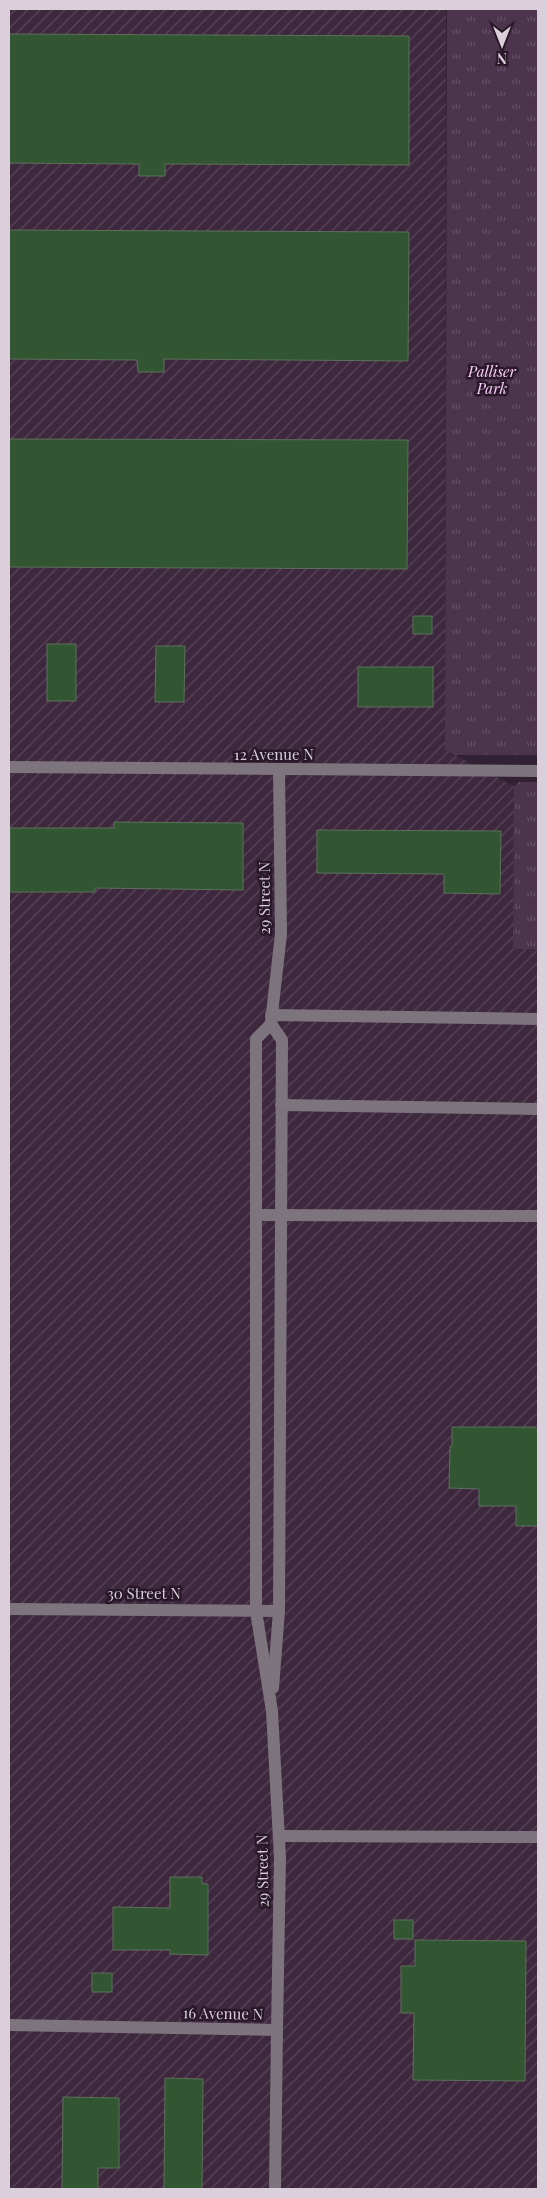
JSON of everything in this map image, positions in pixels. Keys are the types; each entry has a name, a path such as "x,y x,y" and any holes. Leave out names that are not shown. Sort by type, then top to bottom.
{"street":[{"name":"12 Avenue N","path":"9,767 538,771"},
{"name":"29 Street N","path":"271,1020 281,934 278,770"},
{"path":"271,1020 538,1019"},
{"path":"271,1020 282,1040 279,1611 272,1711"},
{"path":"271,1020 256,1039 256,1611 272,1711"},
{"path":"281,1105 538,1108"},
{"path":"256,1215 538,1216"},
{"name":"30 Street N","path":"9,1608 279,1611"},
{"name":"29 Street N","path":"272,1711 278,1836 277,2030"},
{"path":"278,1836 538,1837"},
{"name":"16 Avenue N","path":"9,2025 277,2030 275,2189"}],"shaded area":[{"path":"9,9 446,9 445,750 514,786 513,948 538,949 538,2189 9,2189"}],"green space":[{"name":"Palliser Park","path":"447,9 538,9 538,755 455,755 445,750"},
{"path":"519,782 538,782 538,949 513,949 514,786"}],"building":[{"path":"9,34 409,36 409,165 165,164 165,176 139,176 139,164 9,163"},
{"path":"9,230 409,232 408,361 164,359 164,372 138,372 137,360 9,359"},
{"path":"9,439 408,440 407,569 9,567"},
{"path":"413,616 432,616 432,634 413,634"},
{"path":"47,644 76,644 76,701 47,701"},
{"path":"156,646 185,646 184,702 155,702"},
{"path":"358,667 433,667 433,707 358,707"},
{"path":"114,822 243,823 243,890 95,888 95,892 10,892 10,828 114,828"},
{"path":"317,830 501,831 500,894 444,893 444,874 317,873"},
{"path":"452,1427 534,1427 538,1430 538,1526 516,1526 516,1506 479,1506 479,1489 449,1488"},
{"path":"170,1877 202,1877 202,1884 208,1884 208,1955 170,1954 170,1950 113,1950 113,1907 170,1908"},
{"path":"394,1920 413,1920 413,1939 394,1939"},
{"path":"415,1940 526,1941 525,2081 413,2080 414,2013 401,2013 401,1966 415,1966"},
{"path":"92,1973 112,1973 112,1992 92,1992"},
{"path":"165,2078 203,2079 202,2189 164,2189"},
{"path":"63,2097 119,2098 119,2168 98,2168 98,2189 62,2189"}]}
